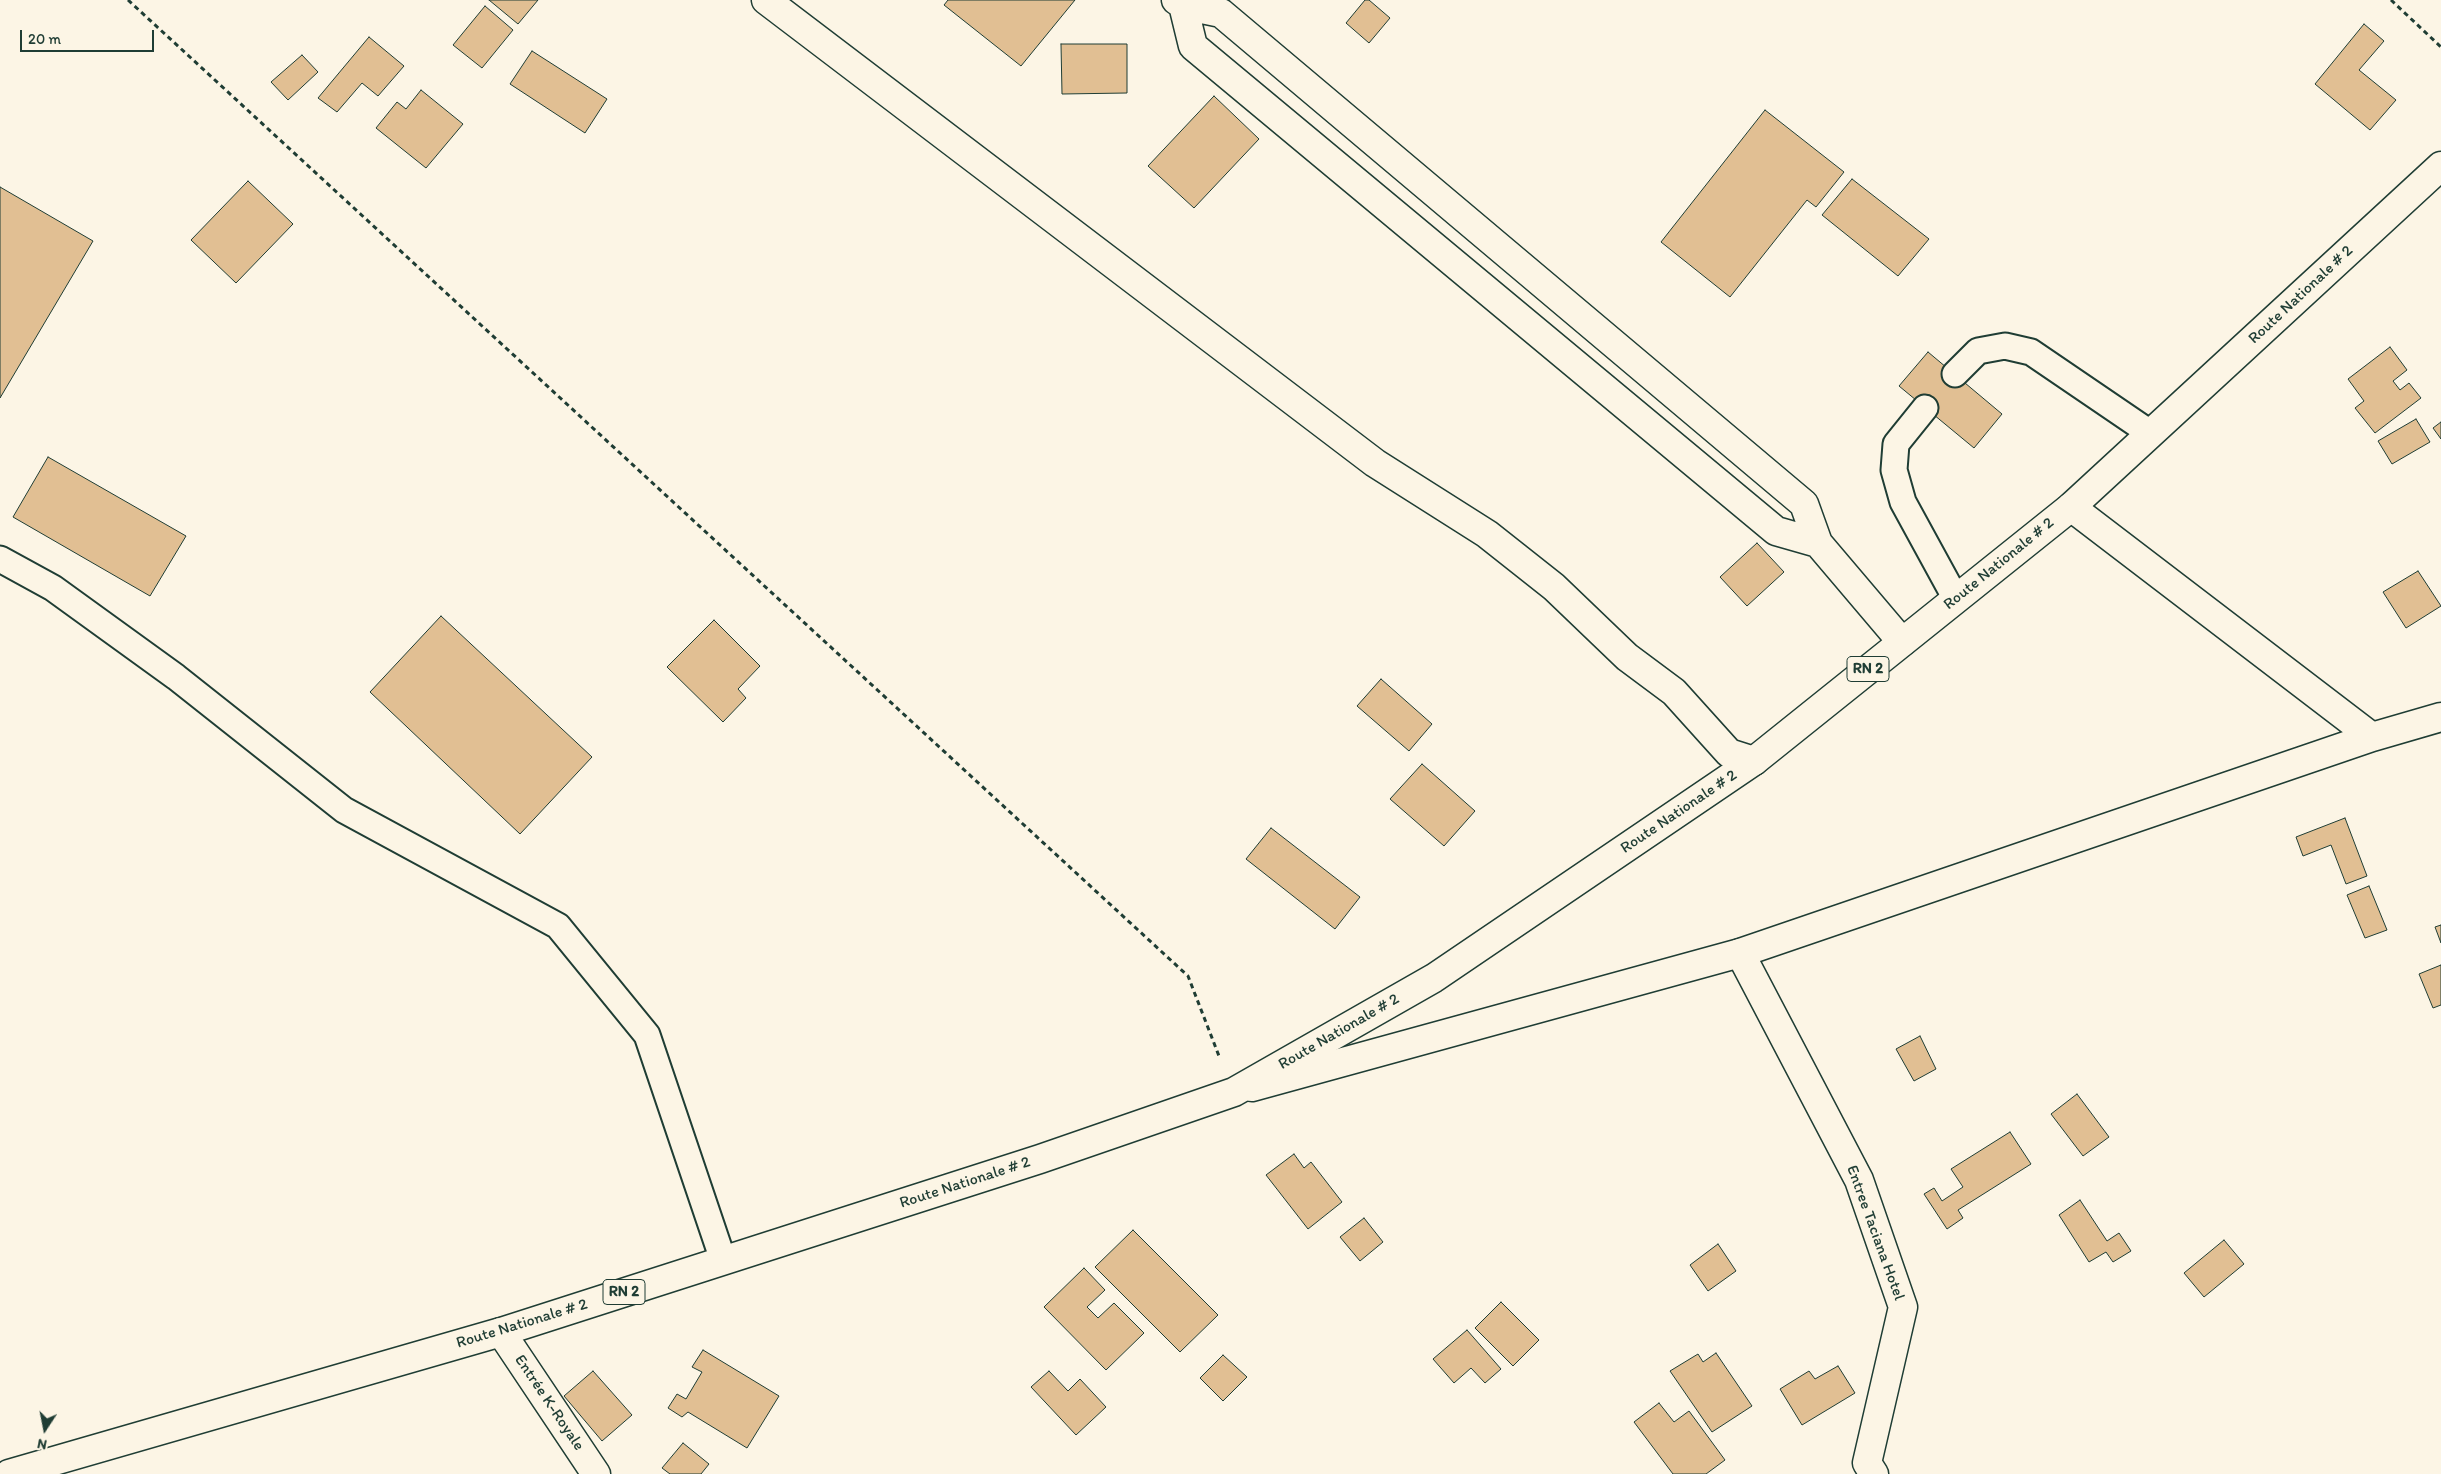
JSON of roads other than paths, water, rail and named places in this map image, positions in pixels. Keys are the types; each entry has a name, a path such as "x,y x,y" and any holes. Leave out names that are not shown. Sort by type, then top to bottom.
{"main road":[{"path":"766,0 1375,464 1487,534 1554,587 1627,657 1674,692 1730,753 1754,761"},
{"path":"1180,2 1193,46 1776,531 1818,543"},
{"path":"1180,2 1221,13 1804,504 1818,543 1902,642"},
{"name":"Route Nationale # 2","path":"9,1474 501,1332 1040,1159 1234,1092 1434,978 1754,761 2071,507 2441,166"},
{"path":"2071,507 2372,737"},
{"path":"1234,1092 1740,953 2372,737 2441,716"},
{"name":"Entree Taciana Hotel","path":"1740,953 1859,1180 1903,1308 1868,1463 1874,1474"},
{"name":"Entrée K-Royale","path":"501,1332 596,1474"}],"lane":[{"path":"1955,374 1978,351 2006,346 2031,352 2150,433"},
{"path":"1925,408 1896,444 1894,470 1903,502 1956,599"},
{"path":"0,559 53,588 176,677 344,810 558,926 647,1035 723,1260"}]}
